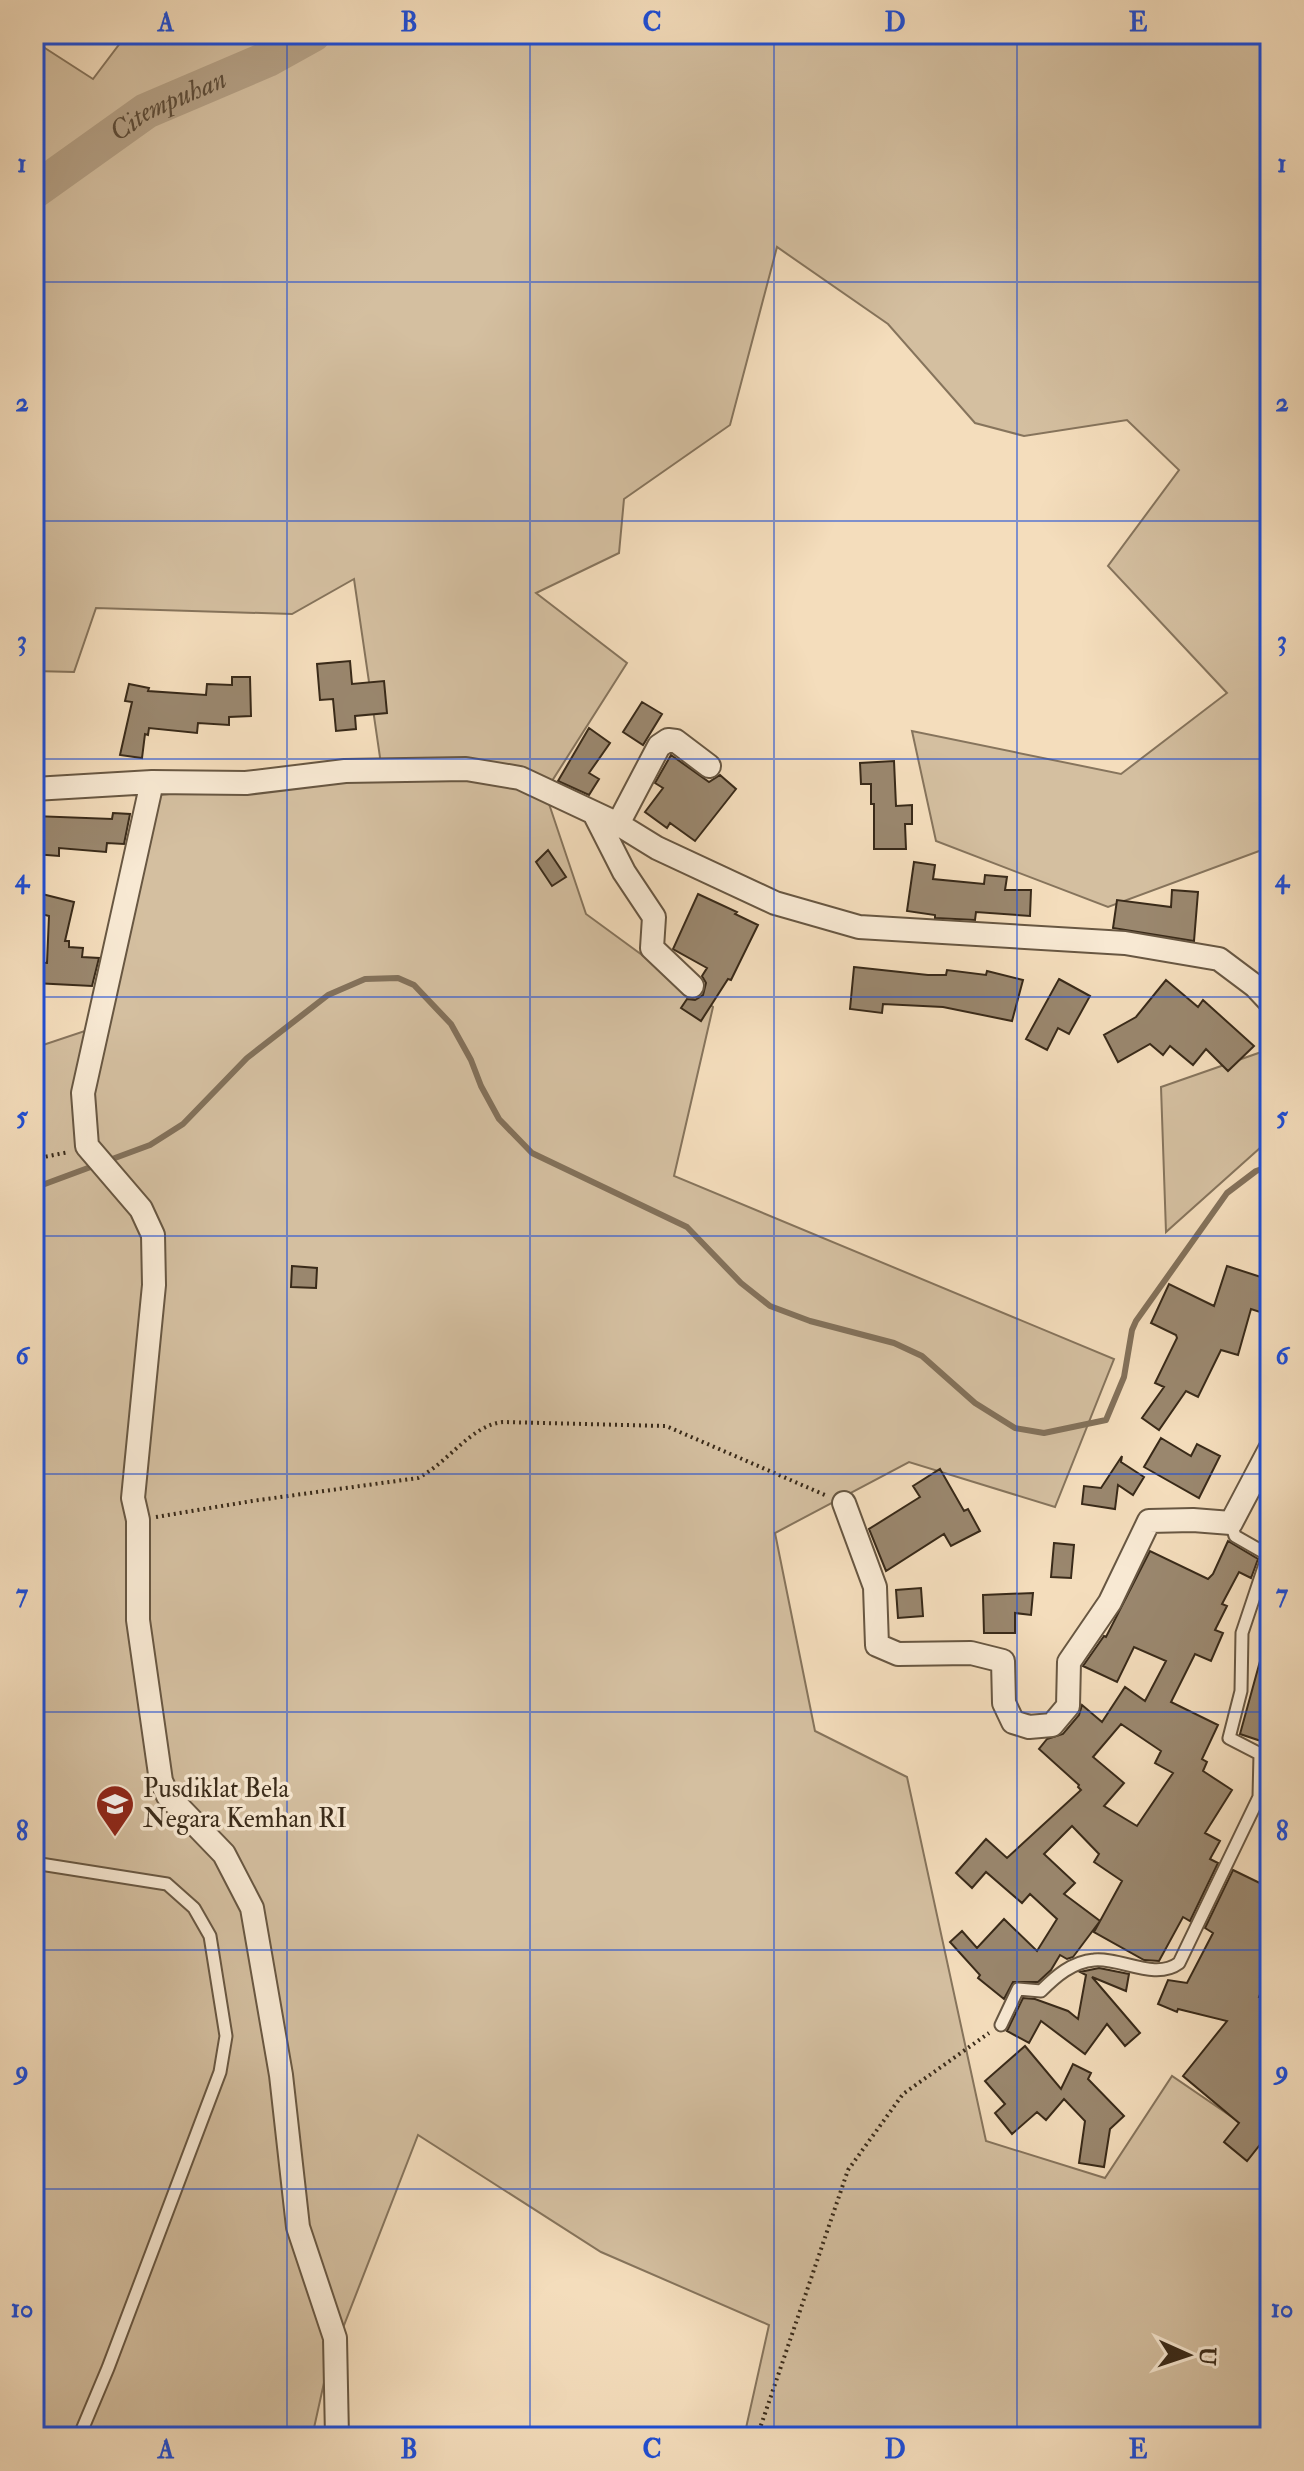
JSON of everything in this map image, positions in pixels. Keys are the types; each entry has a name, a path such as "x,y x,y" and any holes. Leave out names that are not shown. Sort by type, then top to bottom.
{"street":[{"path":"618,824 659,746 668,740 676,741 709,766"},
{"path":"34,789 152,782 246,783 345,771 466,769 520,778 618,824 657,848 775,903 859,927 1125,943 1219,959 1255,986 1270,1002"},
{"path":"152,782 83,1093 87,1146 141,1209 153,1235 154,1285 133,1498 138,1520 138,1620 161,1781 168,1796 224,1854 252,1908 281,2075 298,2227 335,2338 337,2437"},
{"path":"594,813 624,872 654,917 652,948 692,986"},
{"path":"844,1503 875,1587 877,1645 898,1654 971,1653 1003,1661 1004,1703 1013,1722 1029,1727 1052,1725 1068,1706 1069,1662 1110,1602 1149,1521 1231,1523 1270,1449"}],"lane":[{"path":"1001,2025 1018,1989 1041,1991 1060,1972 1079,1965 1094,1960 1160,1970 1179,1963 1259,1797 1260,1754 1229,1738 1241,1691 1242,1633 1269,1556 1235,1536 1231,1523"},
{"path":"34,1863 167,1884 194,1908 210,1936 226,2036 220,2072 79,2437"}],"path":[{"path":"34,1159 87,1146"},
{"path":"138,1520 418,1478 435,1470 486,1424 503,1422 666,1426 844,1503"},
{"path":"757,2437 848,2170 903,2094 1001,2025"}],"shaded area":[{"path":"127,34 1270,34 1270,847 1108,907 936,841 912,731 1121,774 1227,693 1108,566 1179,470 1127,420 1024,436 975,423 888,324 777,247 730,425 624,499 619,553 536,593 627,663 545,792 586,914 713,1007 674,1176 1114,1359 1055,1507 909,1462 775,1533 815,1731 907,1777 986,2141 1105,2178 1172,2076 1270,2143 1270,2437 744,2437 769,2325 601,2252 418,2135 327,2369 312,2437 34,2437 34,1048 85,1031 160,795 382,771 354,579 292,614 96,608 74,672 34,671 34,41 93,79"},
{"path":"1270,1049 1270,1139 1166,1232 1161,1087"}],"building":[{"path":"350,661 352,684 384,681 387,713 355,716 356,729 336,731 333,699 320,700 317,664"},
{"path":"232,677 250,677 251,716 229,717 229,725 198,723 197,733 149,728 148,735 145,734 142,758 120,755 132,702 125,701 129,684 149,688 148,691 206,695 207,684 232,685"},
{"path":"642,702 662,714 643,745 623,732"},
{"path":"589,728 610,743 589,773 599,779 589,795 558,781"},
{"path":"671,755 709,782 720,775 736,789 695,841 670,823 667,828 645,812 663,788 655,783"},
{"path":"894,761 896,806 912,805 912,824 905,824 906,849 874,849 871,784 861,784 860,763"},
{"path":"113,813 130,814 124,844 107,843 106,852 59,848 59,856 34,854 34,816 112,819"},
{"path":"548,850 566,877 552,886 536,862"},
{"path":"914,862 935,865 933,879 984,884 985,875 1007,877 1005,890 1031,890 1030,916 976,912 975,920 935,918 935,915 907,911"},
{"path":"1172,890 1198,892 1194,941 1113,928 1117,900 1171,907"},
{"path":"34,892 74,902 65,941 69,941 69,947 83,948 82,957 99,958 92,986 34,983 34,962 47,963 49,916 34,912"},
{"path":"698,894 758,925 731,980 728,979 701,1021 681,1008 687,999 695,1000 703,995 706,983 702,976 707,968 673,949"},
{"path":"854,967 928,975 946,975 947,970 986,975 987,971 1023,980 1012,1021 943,1007 883,1004 882,1013 850,1009"},
{"path":"1059,979 1090,996 1069,1034 1058,1028 1047,1050 1026,1039"},
{"path":"1166,980 1198,1007 1203,1000 1254,1046 1228,1071 1206,1049 1193,1065 1170,1046 1163,1055 1150,1044 1118,1062 1104,1035 1136,1017"},
{"path":"292,1266 317,1268 316,1288 291,1287"},
{"path":"1227,1266 1270,1280 1260,1312 1251,1309 1238,1355 1221,1350 1198,1397 1186,1391 1159,1430 1142,1418 1164,1387 1155,1383 1177,1338 1151,1323 1169,1284 1214,1306"},
{"path":"1161,1438 1191,1456 1197,1444 1220,1456 1199,1498 1144,1467"},
{"path":"1122,1456 1121,1462 1144,1477 1133,1495 1118,1485 1115,1509 1082,1504 1084,1486 1101,1488"},
{"path":"940,1469 964,1511 968,1509 980,1531 951,1546 944,1534 886,1571 869,1529 920,1497 913,1486"},
{"path":"1228,1541 1258,1559 1251,1578 1239,1572 1222,1604 1227,1606 1215,1630 1223,1633 1211,1661 1195,1654 1171,1702 1218,1725 1202,1759 1207,1762 1203,1771 1232,1790 1205,1833 1220,1841 1210,1859 1218,1863 1190,1921 1183,1917 1159,1961 1144,1960 1094,1932 1122,1881 1094,1862 1099,1854 1072,1826 1044,1854 1075,1883 1064,1894 1100,1921 1073,1957 1067,1959 1060,1955 1051,1970 1038,1982 1013,1982 1004,1999 978,1978 980,1975 950,1942 962,1931 977,1948 1004,1919 1037,1951 1057,1919 1030,1894 1022,1903 986,1872 972,1888 956,1873 986,1839 1007,1858 1081,1790 1039,1749 1047,1739 1063,1734 1079,1715 1082,1705 1102,1722 1125,1687 1145,1701 1166,1661 1134,1647 1117,1682 1083,1666 1106,1637 1150,1551 1208,1579","holes":["1121,1724 1161,1751 1155,1763 1173,1773 1137,1826 1104,1806 1124,1783 1093,1757"]},
{"path":"1054,1543 1074,1545 1071,1578 1051,1577"},
{"path":"921,1588 923,1616 898,1618 896,1590"},
{"path":"1033,1593 1031,1615 1015,1613 1015,1633 984,1633 983,1595"},
{"path":"1265,1643 1270,1644 1270,1744 1240,1734"},
{"path":"1233,1870 1270,1888 1270,1914 1265,1924 1270,1927 1270,1970 1259,1997 1270,2003 1270,2132 1247,2161 1224,2142 1239,2123 1183,2076 1227,2021 1178,2009 1177,2012 1158,2004 1168,1980 1187,1983 1213,1933 1205,1928"},
{"path":"1099,1968 1129,1974 1126,1991 1092,1977 1140,2033 1125,2046 1107,2024 1085,2054 1041,2021 1029,2043 1007,2031 1023,1998 1068,2011 1078,2019 1086,1975 1080,1972"},
{"path":"1025,2046 1061,2089 1073,2064 1091,2073 1088,2079 1124,2116 1110,2129 1104,2167 1079,2163 1085,2121 1064,2099 1046,2120 1037,2112 1012,2134 995,2113 1005,2104 985,2081"}],"waterway":[{"name":"Citempuhan","path":"34,191 146,111 268,59 313,34"},
{"path":"34,1188 150,1145 183,1124 247,1058 328,995 365,979 398,978 414,985 451,1024 499,1119 532,1153 687,1227 741,1283 770,1306 810,1321 894,1343 922,1356 975,1403 1015,1428 1044,1433 1106,1420 1124,1377 1136,1321 1227,1193 1256,1171 1270,1166"}],"place":[{"name":"Pusdiklat Bela Negara Kemhan RI","path":"115,1838"}]}
